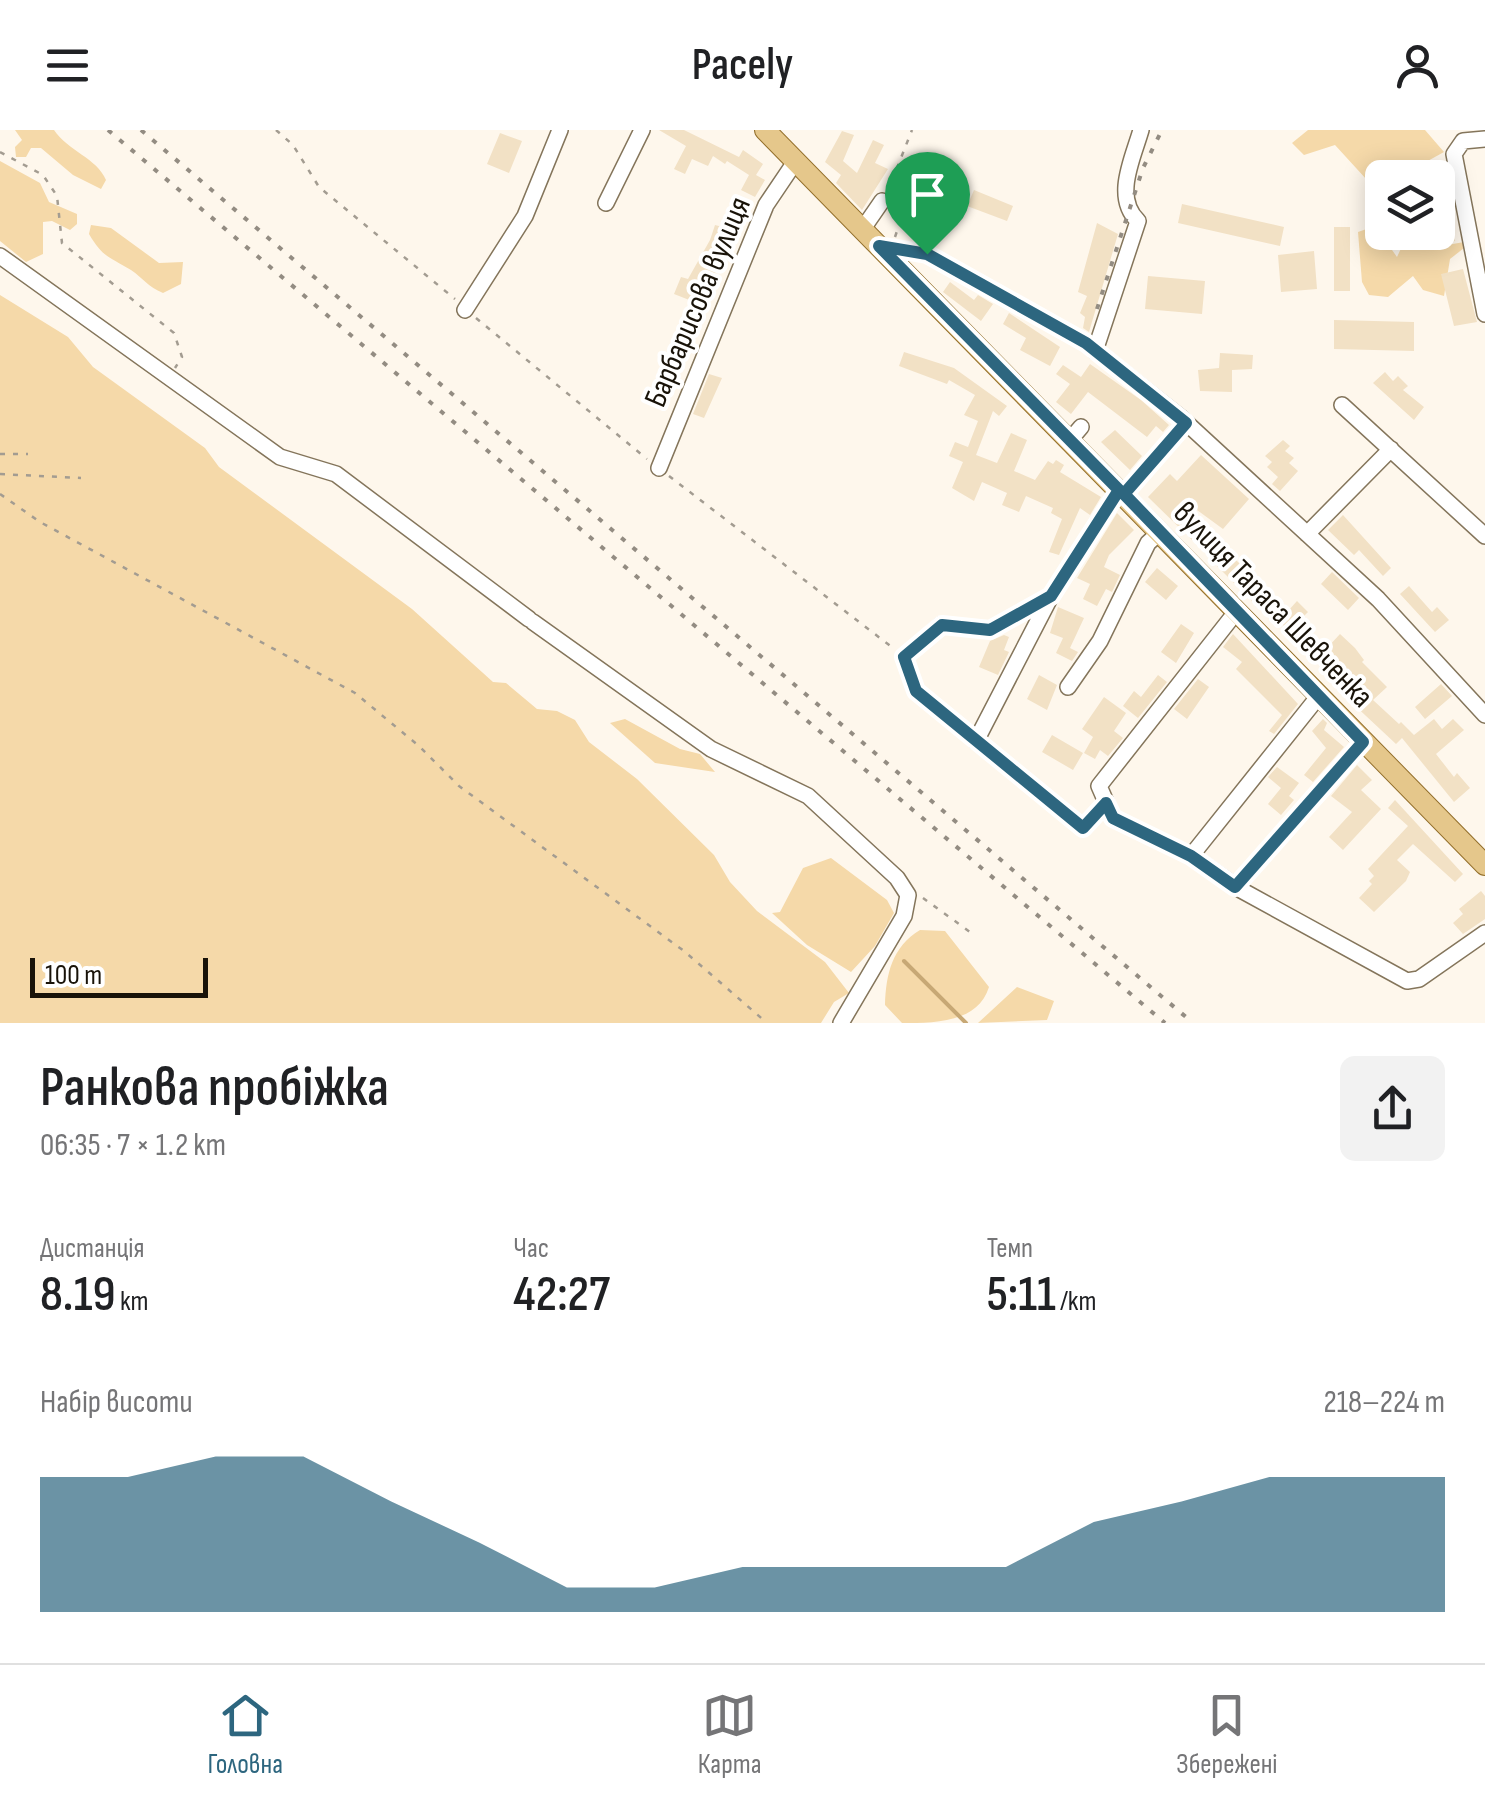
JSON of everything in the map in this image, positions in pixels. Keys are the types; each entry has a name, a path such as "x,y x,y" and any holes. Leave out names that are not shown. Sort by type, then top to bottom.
{"main road":[{"name":"вулиця Тараса Шевченка","path":"771,132 862,230 886,247 1076,434 1121,492 1485,865"}],"street":[{"path":"465,310 526,216 560,130"},
{"path":"606,202 642,130"},
{"path":"1095,351 1138,220 1129,212 1125,184 1141,130"},
{"path":"1485,139 1463,141 1454,154 1485,314"},
{"name":"Барбарисова вулиця","path":"659,468 766,204 796,162"},
{"path":"862,230 882,200"},
{"path":"886,247 927,254 1095,351 1186,423 1378,599 1485,715"},
{"path":"0,256 280,456 336,474 711,750 808,796 897,878 908,895 904,916 844,1020"},
{"path":"1342,405 1485,536"},
{"path":"976,741 1051,596 1121,492 1186,423"},
{"path":"1308,534 1391,449"},
{"path":"1068,687 1100,641 1148,544 1160,532"},
{"path":"904,657 942,625 990,630 1051,596"},
{"path":"1236,612 1099,786 1113,818 1191,856 1235,887 1408,982 1419,979 1485,933"},
{"path":"1191,856 1318,697"},
{"path":"1235,887 1363,742"}],"path":[{"path":"276,130 293,146 319,186 659,468 904,657 916,691 1083,828 1106,803"},
{"path":"886,247 913,184 896,168 912,130"},
{"path":"0,152 42,176 56,196 62,244 174,333 182,358 168,378"},
{"path":"0,454 28,454"},
{"path":"0,474 81,478"},
{"path":"0,494 40,522 355,693 419,746 459,786 684,951 767,1023"},
{"path":"908,895 927,898 970,932"}],"shaded area":[{"path":"15,130 54,130 102,172 106,180 101,189 73,175 41,148 31,148 26,157 16,157 15,147 22,140"},
{"path":"1308,130 1425,130 1444,152 1430,160 1365,160 1365,178 1335,145 1304,155 1292,143"},
{"path":"0,161 40,183 49,202 77,214 77,224 70,230 52,221 43,222 43,254 26,262 0,241"},
{"path":"91,225 111,228 159,263 183,262 181,284 163,293 153,288 103,253 89,234"},
{"path":"1365,230 1365,250 1392,250 1397,257 1400,250 1455,250 1455,244 1464,242 1464,248 1450,259 1444,296 1423,290 1413,276 1388,297 1369,295 1362,282 1358,232"},
{"path":"0,295 68,337 93,367 205,448 219,467 412,609 493,682 506,683 537,709 557,711 575,720 589,742 637,779 714,855 730,882 757,911 825,962 849,993 834,1002 821,1023 0,1023"},
{"path":"625,719 680,749 700,754 715,772 655,763 610,723"},
{"path":"831,858 887,900 894,913 875,946 851,972 807,945 772,913 780,912 803,868"},
{"path":"920,930 945,931 989,987 975,1008 941,1021 902,1023 885,1005 892,962"},
{"path":"1017,987 1054,1001 1047,1020 978,1023"}],"building":[{"path":"659,130 684,130 739,157 743,150 763,164 756,175 765,180 755,197 741,190 749,175 713,156 708,166 692,159 685,174 674,169 686,146"},
{"path":"842,131 854,135 843,161 857,173 873,140 884,145 875,163 888,169 862,210 836,183 841,175 825,162"},
{"path":"500,133 522,141 509,173 487,164"},
{"path":"974,190 1013,206 1007,221 967,206"},
{"path":"1182,204 1284,227 1280,246 1178,223"},
{"path":"1097,223 1118,234 1089,332 1083,328 1085,317 1080,313 1087,296 1078,292"},
{"path":"715,225 730,229 724,259 707,287 714,289 707,307 674,294 681,277 688,279"},
{"path":"1334,227 1350,227 1350,291 1334,291"},
{"path":"1314,251 1317,289 1281,292 1278,255"},
{"path":"1463,269 1477,322 1454,326 1441,274"},
{"path":"1148,276 1205,281 1202,314 1145,309"},
{"path":"950,282 974,300 978,295 993,304 981,321 943,292"},
{"path":"1009,313 1060,347 1050,366 1020,350 1026,338 1003,324"},
{"path":"1334,320 1414,322 1414,351 1334,349"},
{"path":"904,352 954,368 1007,406 999,416 993,411 976,455 997,463 1011,433 1027,440 1014,471 1035,480 1048,461 1053,464 1056,460 1064,465 1060,472 1101,497 1090,515 1080,508 1059,555 1049,552 1062,519 1051,513 1053,508 1026,496 1019,512 1002,505 1007,493 982,482 974,501 952,488 963,462 949,456 955,442 968,447 978,421 964,415 975,395 949,380 947,384 899,366"},
{"path":"1220,353 1253,355 1252,369 1232,370 1232,392 1200,391 1198,370 1219,368"},
{"path":"1090,364 1169,425 1163,432 1156,426 1147,437 1088,392 1071,414 1056,402 1070,384 1056,374 1063,365 1081,377"},
{"path":"1385,372 1393,381 1398,376 1408,386 1403,390 1424,407 1414,420 1373,383"},
{"path":"709,374 722,378 704,418 693,414"},
{"path":"1115,430 1142,456 1130,470 1101,442"},
{"path":"1283,440 1290,446 1285,451 1294,458 1289,463 1298,471 1280,491 1272,484 1278,477 1267,467 1272,462 1265,456"},
{"path":"1201,455 1249,499 1223,529 1197,510 1192,516 1205,529 1193,541 1148,497 1170,474 1177,481"},
{"path":"1117,513 1134,530 1109,555 1104,567 1120,575 1112,592 1106,589 1097,606 1083,599 1090,584 1077,578"},
{"path":"1343,515 1391,568 1383,576 1359,550 1354,555 1328,530"},
{"path":"1225,549 1271,595 1259,608 1212,561"},
{"path":"1157,568 1178,586 1166,600 1145,582"},
{"path":"1332,572 1359,598 1348,610 1321,584"},
{"path":"1409,586 1432,612 1437,607 1449,620 1435,632 1400,594"},
{"path":"1297,601 1308,612 1300,620 1327,648 1340,634 1355,648 1362,662 1387,687 1373,700 1399,724 1414,735 1434,719 1442,729 1453,719 1464,730 1436,754 1454,777 1457,773 1470,788 1454,802 1402,738 1396,744 1350,701 1353,699 1333,675 1279,621"},
{"path":"1058,607 1084,618 1070,648 1078,652 1072,661 1056,653 1063,638 1050,633"},
{"path":"1181,624 1194,633 1176,663 1161,652"},
{"path":"1233,634 1298,704 1274,734 1269,731 1282,715 1236,669 1242,662 1223,647"},
{"path":"1009,637 1004,650 1009,652 998,675 979,667 990,641"},
{"path":"1039,675 1057,685 1047,710 1027,699"},
{"path":"1158,675 1167,682 1138,718 1123,706 1134,691 1141,697"},
{"path":"1198,679 1209,687 1187,719 1174,709"},
{"path":"1441,684 1452,696 1425,719 1415,707"},
{"path":"1104,697 1126,713 1114,731 1123,738 1108,756 1100,750 1095,759 1084,753 1093,737 1082,729"},
{"path":"1323,719 1327,723 1324,730 1344,747 1313,782 1304,775 1326,748 1312,731"},
{"path":"1052,735 1083,753 1073,770 1042,752"},
{"path":"1357,765 1372,780 1361,790 1381,809 1343,850 1329,837 1352,812 1331,796"},
{"path":"1277,767 1299,783 1289,796 1294,800 1281,815 1268,804 1281,788 1268,777"},
{"path":"1395,800 1463,874 1455,882 1413,844 1397,860 1410,872 1406,881 1374,912 1359,898 1372,884 1369,881 1374,876 1368,869 1408,826 1388,808"},
{"path":"1481,891 1485,896 1485,919 1463,934 1453,923 1463,914 1459,909"}],"waterway":[{"path":"904,961 966,1023"}],"railway":[{"path":"108,130 1165,1023"},
{"path":"141,130 1193,1023"},
{"path":"1097,309 1143,168 1162,130"}],"route":[{"path":"879,246 927,254 1086,343 1186,423 1124,494 1363,742 1235,887 1191,856 1113,818 1106,803 1083,828 916,691 904,657 942,625 990,630 1051,596 1119,490 879,246"}]}
